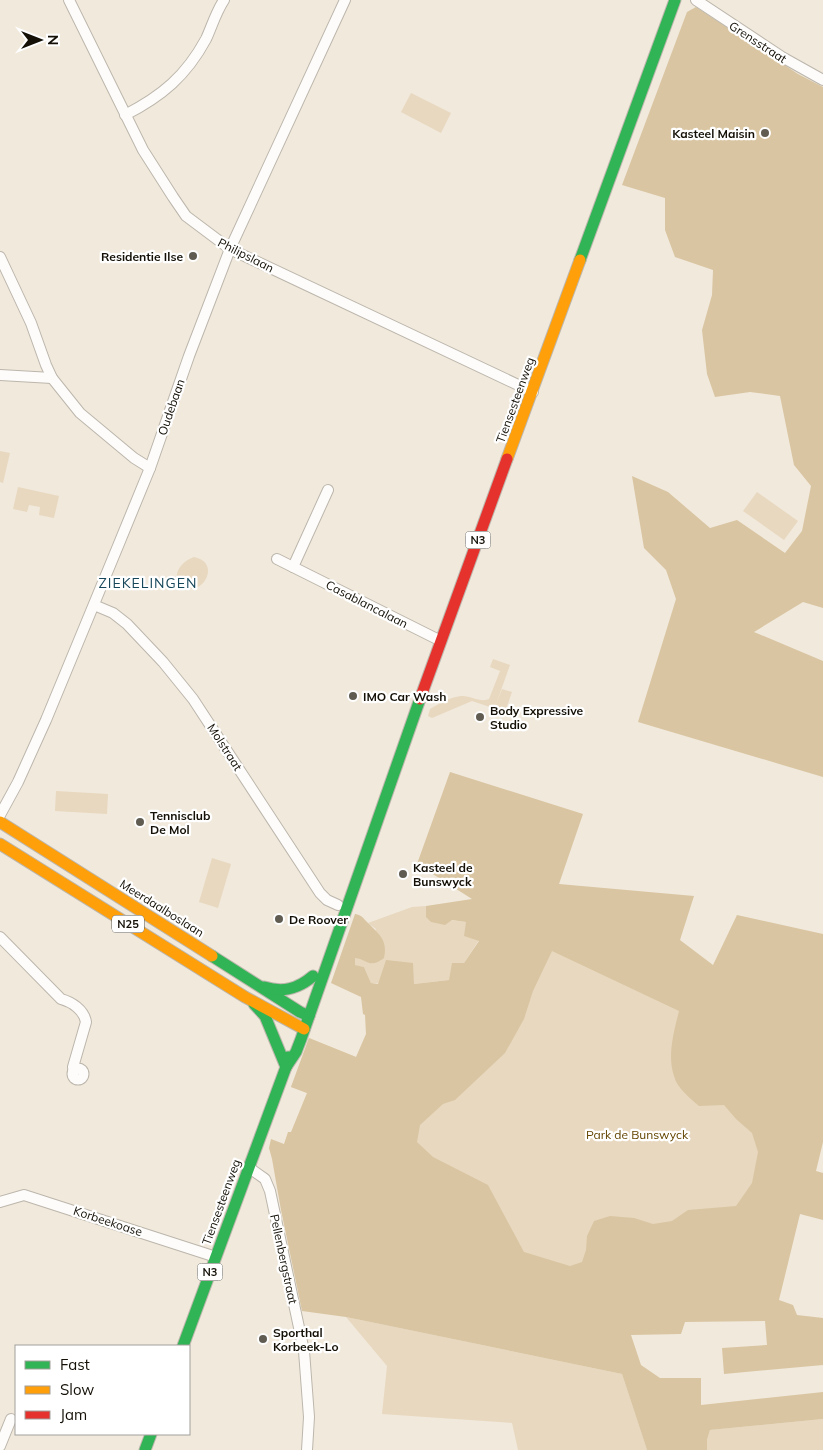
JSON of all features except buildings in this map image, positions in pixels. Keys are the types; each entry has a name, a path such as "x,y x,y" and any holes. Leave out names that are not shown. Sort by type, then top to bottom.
{"main road":[{"name":"Tiensesteenweg","path":"183,1345 286,1067 291,1040 300,1027 305,1014 676,0"},
{"name":"Tiensesteenweg","path":"305,1014 313,976 358,849 380,810"},
{"name":"Meerdaalboslaan","path":"0,822 305,1014"},
{"name":"N25","path":"0,844 245,997 300,1027"},
{"path":"254,982 270,989 284,990 300,986 313,976"},
{"path":"245,997 265,1016 286,1067"},
{"path":"145,1450 151,1435"}],"street":[{"name":"Philipslaan","path":"70,0 143,150 186,216 230,249 533,392"},
{"path":"125,115 153,99 180,77 202,45 224,0"},
{"name":"Oudebaan","path":"0,816 22,773 150,468 189,356 230,249 345,0"},
{"name":"Grensstraat","path":"696,0 782,57 823,80"},
{"path":"0,257 28,317 52,378 80,413 134,458 150,468"},
{"path":"0,375 52,378"},
{"path":"293,567 328,490"},
{"name":"Casablancalaan","path":"277,559 441,641"},
{"name":"Molstraat","path":"94,605 121,619 164,662 202,713 320,893 327,900 338,905"},
{"path":"0,937 61,999 71,1002 85,1016 86,1022 73,1067 74,1072"},
{"name":"Pellenbergstraat","path":"248,1167 265,1179 270,1191 304,1351 309,1417 307,1450"},
{"name":"Korbeekoase","path":"0,1202 24,1195 216,1257"},
{"path":"0,1414 14,1418 0,1446"}],"green space":[{"path":"411,93 451,113 441,133 401,112"},
{"path":"0,451 10,453 3,483 0,482"},
{"path":"18,487 59,496 54,518 39,515 40,507 29,505 27,512 13,509"},
{"path":"757,492 798,521 784,540 743,511"},
{"path":"194,557 203,561 207,566 208,572 202,584 190,589 179,582 177,573 185,562"},
{"path":"493,659 510,665 495,707 502,689 512,692 505,712 472,701 432,718 428,716 430,709 453,698 464,696 482,700 489,699 500,671 490,667"},
{"path":"56,791 108,794 107,814 55,811"},
{"path":"212,858 231,864 218,908 199,902"},
{"path":"426,906 426,917 466,922 479,940 464,963 449,980 413,984 371,983 364,967 354,965 355,957 362,959 376,929 368,923 412,907"},
{"name":"Park de Bunswyck","path":"544,938 670,972 800,1214 797,1221 615,1330 318,1097 291,1087 309,1038 356,1057"},
{"path":"346,1317 622,1374 647,1450 518,1450 512,1423 382,1414 387,1366"},
{"path":"823,1419 823,1450 707,1450 710,1430"}],"shaded area":[{"path":"696,7 798,74 823,87 823,608 803,602 754,632 823,661 823,777 638,722 676,599 666,570 644,548 632,476 668,492 710,528 737,520 785,553 802,531 811,486 794,465 780,396 750,392 715,397 707,374 702,330 712,295 713,270 675,257 665,230 665,198 622,185 687,12"},
{"path":"450,772 583,814 559,884 694,896 680,940 713,965 737,915 823,934 823,1142 816,1171 823,1173 823,1220 800,1214 779,1300 793,1305 797,1315 823,1318 823,1365 724,1374 722,1348 767,1345 765,1321 685,1322 681,1334 631,1335 641,1365 660,1378 701,1378 701,1405 823,1392 823,1419 710,1430 707,1450 647,1450 622,1374 346,1317 302,1311 269,1148 271,1139 284,1144 307,1093 291,1087 309,1038 356,1057 366,1034 365,1015 363,1014 361,997 331,983 355,914 362,917 376,931 382,938 385,946 384,958 375,963 355,958 355,965 364,967 371,983 378,984 386,960 413,963 414,984 449,980 452,963 464,963 479,941 464,936 466,922 452,920 445,925 431,922 426,917 426,906 472,899 417,864","holes":["552,951 679,1011 671,1052 672,1068 678,1085 699,1106 724,1105 752,1133 758,1152 752,1183 736,1206 688,1210 672,1221 653,1224 634,1218 610,1216 594,1221 587,1236 586,1250 582,1262 570,1266 524,1252 488,1185 433,1157 417,1142 420,1125 443,1104 455,1100 505,1053 524,1019 533,991"]}],"traffic: fast":[{"path":"580,260 675,0"},
{"path":"286,1067 296,1052 301,1039 420,699"},
{"path":"212,956 309,1016"},
{"path":"264,987 278,990 290,989 302,984 313,976"},
{"path":"254,1004 265,1016 286,1067"},
{"path":"183,1345 286,1067 288,1057"},
{"path":"145,1450 151,1435"}],"traffic: slow":[{"path":"507,459 580,260"},
{"path":"0,822 212,956"},
{"path":"0,844 245,997 304,1029"}],"traffic: jam":[{"path":"420,699 507,459"}],"place":[{"name":"Kasteel Maisin","path":"765,133"},
{"name":"Residentie Ilse","path":"193,256"},
{"name":"IMO Car Wash","path":"353,696"},
{"name":"Body Expressive Studio","path":"480,717"},
{"name":"Tennisclub De Mol","path":"140,822"},
{"name":"Kasteel de Bunswyck","path":"403,874"},
{"name":"De Roover","path":"279,919"},
{"name":"Sporthal Korbeek-Lo","path":"263,1339"}],"district":[{"name":"ZIEKELINGEN","path":"148,583"}]}
